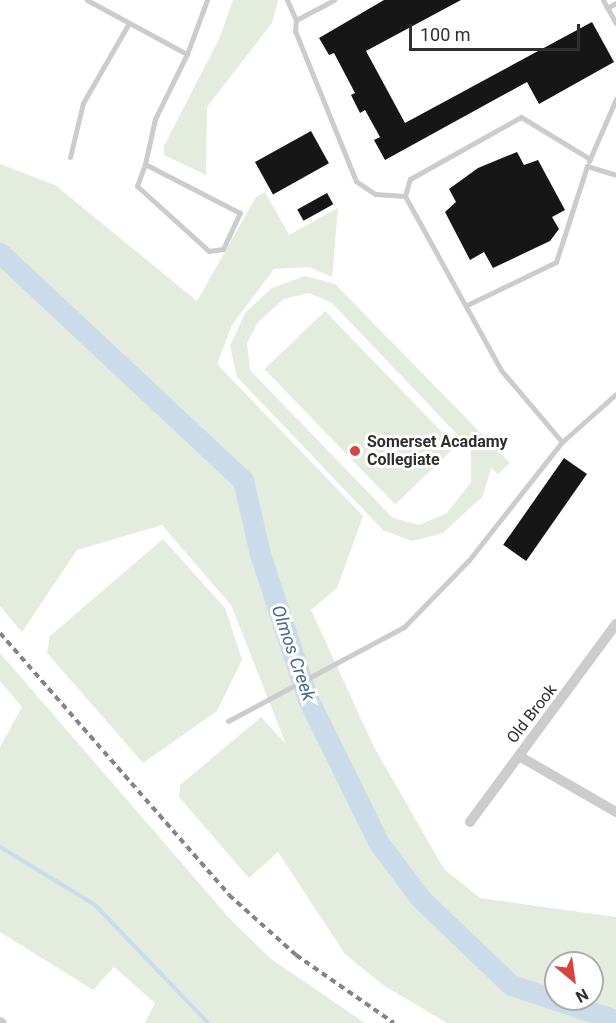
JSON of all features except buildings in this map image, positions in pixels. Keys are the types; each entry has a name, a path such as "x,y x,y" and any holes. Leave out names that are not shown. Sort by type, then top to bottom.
{"street":[{"name":"Old Brook","path":"470,822 616,624"},
{"path":"519,756 616,812"}],"lane":[{"path":"87,0 187,54"},
{"path":"145,164 240,213 223,249 209,251 137,186 145,164 155,119 187,54 207,0"},
{"path":"287,0 296,20 295,31 357,181 375,194 405,196"},
{"path":"296,20 334,0"},
{"path":"603,0 616,23"},
{"path":"607,8 616,3"},
{"path":"70,157 83,103 129,23"},
{"path":"467,305 556,262 587,166 616,99"},
{"path":"562,442 501,370 405,196 410,179 521,117 590,159"},
{"path":"587,166 616,175"},
{"path":"228,720 339,664 411,621 469,560 562,442 616,394"}],"shaded area":[{"path":"233,0 278,0 272,23 207,107 206,175 164,155 164,146 220,37"},
{"path":"0,164 55,185 197,301 256,197 265,192 289,235 338,208 332,277 309,267 274,269 232,325 217,364 363,516 337,588 311,610 374,747 444,869 480,898 616,917 616,1023 447,1023 383,985 345,954 278,852 249,878 179,797 180,785 261,717 286,744 231,605 162,525 77,550 22,632 0,606"},
{"path":"305,276 335,284 510,463 498,474 491,468 483,496 443,533 412,541 383,530 237,377 230,346 245,313 272,288","holes":["309,293 332,303 471,449 471,482 447,513 419,525 393,518 250,370 247,343 258,322 284,299"]},
{"path":"325,311 456,446 395,505 265,369"},
{"path":"163,539 225,608 242,660 217,711 143,763 47,653 50,636"},
{"path":"0,653 230,919 271,959 365,1023 145,1023 155,1003 114,967 93,990 0,932 0,747 22,707 0,681"}],"waterway":[{"name":"Olmos Creek","path":"0,253 243,480 260,554 308,699 379,843 420,898 511,985 616,1020"},
{"path":"0,847 95,905 208,1023"}],"railway":[{"path":"0,633 229,895 296,955 394,1023"}],"place":[{"name":"Somerset Acadamy Collegiate","path":"355,451"}]}
